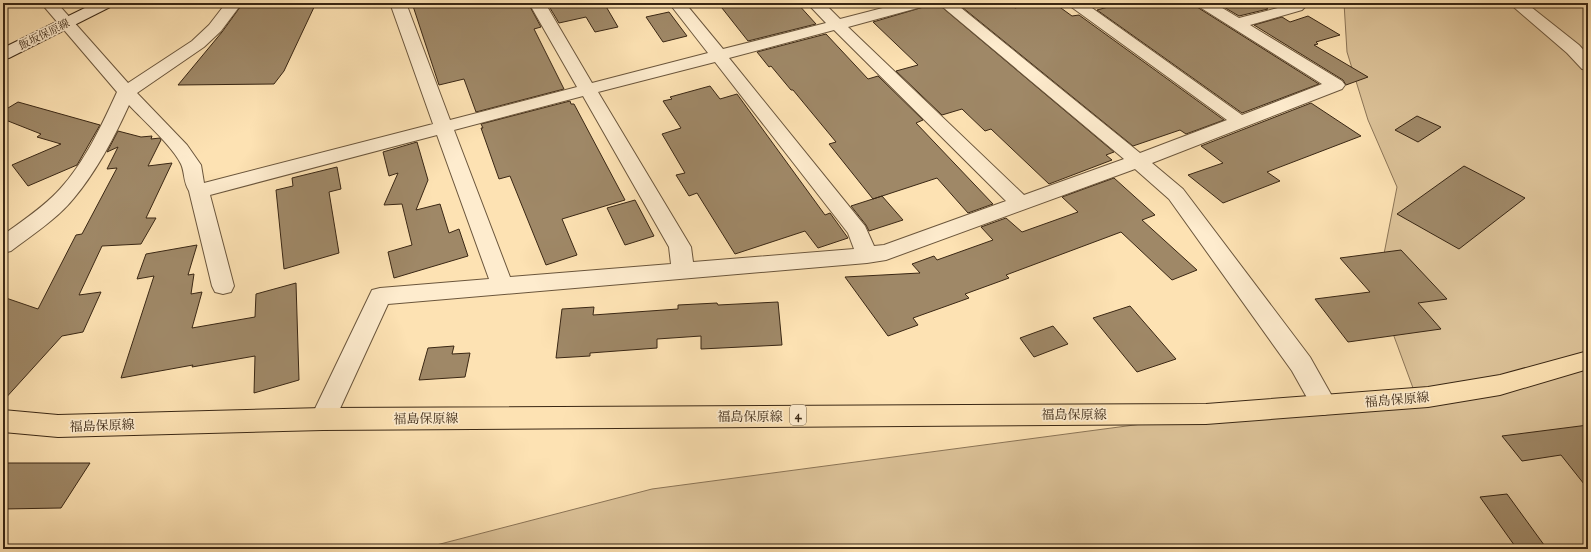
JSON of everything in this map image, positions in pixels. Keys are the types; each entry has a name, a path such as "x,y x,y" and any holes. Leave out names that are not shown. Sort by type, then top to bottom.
{"main road":[{"name":"福島保原線","path":"3,421 58,426 323,419 1206,414 1428,397 1500,384 1588,360"}],"street":[{"path":"49,3 126,92 180,149 191,165 194,182 199,191 223,286"},
{"name":"飯坂保原線","path":"3,54 107,3"},
{"path":"3,246 42,217 67,194 83,172 111,125 126,92 198,44 215,28 234,3"},
{"path":"398,3 502,285"},
{"path":"537,3 680,248 683,269"},
{"path":"677,3 858,231 867,255"},
{"path":"816,3 836,25 1021,204"},
{"path":"199,191 920,3"},
{"path":"946,3 1176,194 1301,364 1324,405"},
{"path":"1075,3 1241,122"},
{"path":"323,419 380,296 683,269 867,255 886,252 1138,161 1336,85 1203,3"},
{"path":"1236,24 1297,7 1296,3"},
{"path":"1517,3 1573,49 1588,65"}],"shaded area":[{"path":"1344,3 1588,3 1588,549 421,549 652,489 1413,388 1377,290 1397,187 1368,120 1347,52"}],"building":[{"path":"243,3 316,3 284,71 274,84 178,85 222,32"},
{"path":"412,3 528,3 541,27 534,29 564,89 476,112 464,79 439,85"},
{"path":"547,3 604,3 618,27 595,32 586,17 559,23"},
{"path":"718,3 797,3 816,24 748,41"},
{"path":"937,3 1114,152 1106,155 1112,160 1049,184 991,129 985,131 962,109 942,115 896,71 918,65 873,22"},
{"path":"957,3 1009,3 1015,8 1033,3 1054,3 1072,16 1079,15 1224,120 1186,134 1180,130 1133,146"},
{"path":"1123,3 1194,3 1197,7 1319,84 1242,113 1097,10"},
{"path":"1217,3 1259,3 1268,9 1239,16"},
{"path":"669,12 687,36 663,42 646,17"},
{"path":"1308,16 1340,35 1316,42 1318,44 1314,45 1368,77 1346,85 1343,80 1254,25 1282,17 1290,22"},
{"path":"826,34 868,79 878,76 923,120 916,123 993,204 968,213 937,178 873,199 829,144 836,142 793,90 791,90 771,66 769,67 757,52"},
{"path":"710,86 720,99 737,94 825,215 830,213 848,238 818,248 805,231 735,254 697,193 689,196 676,175 685,173 662,134 681,128 663,101 672,99 670,97"},
{"path":"570,101 571,104 574,104 625,200 562,219 577,255 546,265 510,176 499,179 481,128 483,128 481,124"},
{"path":"18,102 100,125 77,165 28,186 12,165 61,144 37,137 41,134 3,119 3,111"},
{"path":"1311,103 1361,136 1267,172 1280,181 1223,203 1188,175 1223,163 1201,146"},
{"path":"1417,116 1441,127 1418,142 1395,130"},
{"path":"118,131 141,137 152,136 151,139 160,138 161,140 148,166 172,163 146,218 156,218 141,244 102,246 79,295 101,292 83,332 62,336 3,401 3,297 38,309 76,235 82,234 117,168 107,169 118,147 107,152"},
{"path":"417,142 428,180 416,210 440,204 449,233 459,229 468,256 394,278 388,252 412,245 402,204 384,205 398,173 389,176 383,152"},
{"path":"1464,166 1525,198 1459,249 1397,214"},
{"path":"337,167 341,189 329,192 339,253 284,269 276,190 293,186 292,178"},
{"path":"1114,178 1155,215 1142,220 1197,270 1172,280 1121,232 1006,275 1009,278 965,294 969,298 913,318 918,325 888,336 845,277 920,273 912,264 934,256 937,260 993,240 981,227 1006,218 1022,232 1078,212 1062,197"},
{"path":"882,196 903,220 869,231 851,206"},
{"path":"635,200 654,236 625,245 607,208"},
{"path":"197,245 188,275 194,274 191,294 202,292 192,328 255,317 256,294 296,283 299,380 254,393 255,356 121,378 154,276 137,279 146,254"},
{"path":"1401,250 1447,299 1418,303 1441,329 1348,342 1315,299 1370,292 1340,258"},
{"path":"778,302 782,345 701,349 701,336 657,339 657,348 590,353 590,356 556,358 562,309 594,307 593,315 678,309 678,305"},
{"path":"1130,306 1176,359 1137,372 1093,318"},
{"path":"1053,326 1068,344 1034,357 1020,338"},
{"path":"454,346 452,354 470,353 465,377 419,380 428,348"},
{"path":"1588,425 1588,489 1561,455 1522,461 1502,436"},
{"path":"3,463 90,463 61,508 3,509"},
{"path":"1507,494 1547,549 1517,549 1480,497"}]}
